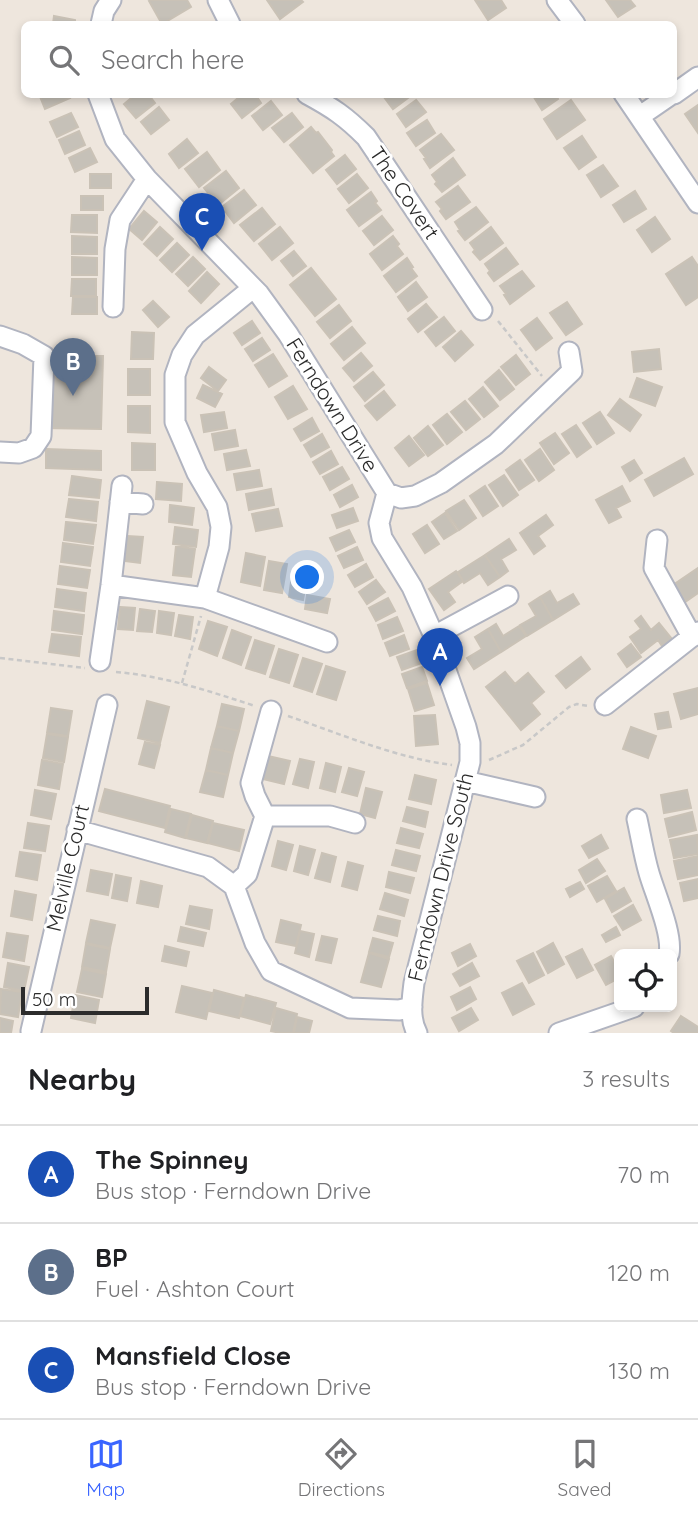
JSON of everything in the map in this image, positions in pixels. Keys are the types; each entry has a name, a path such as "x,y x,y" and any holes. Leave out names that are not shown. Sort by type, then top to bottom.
{"street":[{"path":"102,21 104,11 111,0"},
{"path":"218,0 228,21"},
{"path":"558,0 573,21"},
{"path":"677,91 698,77"},
{"name":"Ferndown Drive","path":"99,98 114,139 147,179 253,288 289,334 387,493 379,523 382,538 412,587 434,636 470,743 467,771"},
{"name":"The Covert","path":"315,98 349,119 366,137 482,310"},
{"path":"627,98 698,203"},
{"path":"640,116 667,98"},
{"path":"113,307 115,249 120,220 147,179"},
{"path":"205,598 219,547 221,527 217,507 197,473 175,422 175,375 182,355 195,335 253,288"},
{"path":"0,336 23,344 44,356 41,436 33,447 19,453 0,452"},
{"path":"387,493 401,498 415,496 442,483 496,444 572,371 569,352"},
{"path":"99,667 121,494 143,504"},
{"path":"605,705 695,635 654,568 657,540"},
{"path":"111,585 205,598 327,642"},
{"path":"434,636 508,596"},
{"name":"Melville Court","path":"31,1031 107,705"},
{"path":"234,886 247,874 265,816 251,783 271,710"},
{"path":"467,771 535,797"},
{"name":"Ferndown Drive South","path":"417,1033 413,1026 414,984 467,771"},
{"path":"265,816 330,816 355,823"},
{"path":"637,819 670,949"},
{"path":"77,830 208,867 234,886 255,943 271,971 349,1008 399,1010 412,1007"},
{"path":"559,1033 620,1012"}],"path":[{"path":"482,310 494,318 553,389"},
{"path":"182,683 205,598"},
{"path":"0,658 99,667 182,683 397,752 435,763 454,765 467,771 523,745 569,707 577,704 605,705"}],"building":[{"path":"187,0 191,7 167,21 160,21 149,1"},
{"path":"267,0 301,0 303,2 280,19"},
{"path":"475,0 501,0 506,8 488,20"},
{"path":"606,0 630,0 635,6 618,17"},
{"path":"54,16 75,20 75,21 53,21"},
{"path":"41,98 70,98 45,109"},
{"path":"131,98 151,98 155,103 136,118 124,104"},
{"path":"238,98 258,98 261,103 242,118 231,104"},
{"path":"385,98 408,98 393,109"},
{"path":"534,98 557,98 558,99 542,110"},
{"path":"416,100 426,112 406,127 397,114"},
{"path":"571,100 585,120 557,139 544,119"},
{"path":"271,101 282,115 263,130 252,116"},
{"path":"698,105 698,133 685,114"},
{"path":"159,107 169,120 151,134 141,122"},
{"path":"71,113 78,127 57,137 50,122"},
{"path":"292,113 303,127 284,142 272,128"},
{"path":"427,120 435,133 416,146 407,133"},
{"path":"311,127 318,132 334,156 313,173 290,145"},
{"path":"79,131 85,145 65,154 59,140"},
{"path":"441,134 454,150 430,168 420,150"},
{"path":"582,136 596,157 579,169 564,148"},
{"path":"187,139 198,153 179,168 169,154"},
{"path":"90,148 97,162 75,172 69,158"},
{"path":"207,152 220,170 199,187 185,169"},
{"path":"345,155 356,169 337,184 326,170"},
{"path":"453,158 465,175 442,192 432,175"},
{"path":"603,165 618,186 601,197 587,175"},
{"path":"226,171 239,188 218,205 204,188"},
{"path":"90,174 111,174 111,188 90,188"},
{"path":"357,174 368,188 349,203 338,189"},
{"path":"458,186 470,202 446,219 436,202"},
{"path":"244,190 256,205 234,223 222,207"},
{"path":"635,191 646,209 624,222 613,205"},
{"path":"371,192 381,210 359,226 347,210"},
{"path":"81,196 103,196 103,210 81,210"},
{"path":"476,207 488,222 465,240 455,222"},
{"path":"262,208 275,224 254,241 240,225"},
{"path":"144,211 157,222 142,240 129,229"},
{"path":"72,215 97,215 97,233 71,232"},
{"path":"382,216 393,230 374,245 363,231"},
{"path":"655,217 670,239 652,252 637,230"},
{"path":"160,227 173,239 157,256 144,244"},
{"path":"280,227 293,243 272,260 259,244"},
{"path":"491,227 503,243 480,260 470,243"},
{"path":"72,236 97,237 97,254 72,254"},
{"path":"393,236 403,254 382,270 370,254"},
{"path":"177,243 189,255 172,272 160,260"},
{"path":"506,248 518,264 494,281 485,264"},
{"path":"294,251 306,266 293,276 281,261"},
{"path":"72,257 97,258 97,275 72,275"},
{"path":"193,257 205,269 188,286 176,274"},
{"path":"692,257 698,266 698,297 686,305 666,274"},
{"path":"407,258 417,276 396,292 384,276"},
{"path":"311,268 336,299 315,316 290,285"},
{"path":"522,271 534,286 510,304 500,286"},
{"path":"207,272 219,284 201,303 189,291"},
{"path":"72,279 96,279 96,296 71,296"},
{"path":"416,282 427,297 408,311 398,297"},
{"path":"73,297 97,297 97,314 72,314"},
{"path":"153,301 169,317 158,327 143,310"},
{"path":"567,302 582,324 566,335 550,313"},
{"path":"426,304 437,317 418,332 408,319"},
{"path":"339,305 351,321 330,338 317,322"},
{"path":"444,317 455,331 436,346 425,332"},
{"path":"537,318 552,338 536,350 521,330"},
{"path":"252,321 260,333 242,345 234,333"},
{"path":"352,327 365,343 344,360 331,344"},
{"path":"461,331 473,345 455,361 443,347"},
{"path":"132,332 154,333 153,359 131,359"},
{"path":"262,338 270,350 253,361 245,349"},
{"path":"659,349 661,369 634,372 632,352"},
{"path":"361,353 372,366 354,381 343,368"},
{"path":"273,354 287,376 269,387 255,365"},
{"path":"516,355 530,374 516,385 501,367"},
{"path":"72,356 103,356 101,429 44,428 46,363 72,363"},
{"path":"209,367 226,380 218,391 201,378"},
{"path":"128,369 150,369 150,395 128,395"},
{"path":"499,370 514,389 500,400 485,382"},
{"path":"373,372 384,385 365,401 354,387"},
{"path":"637,378 662,387 655,406 630,397"},
{"path":"203,385 222,394 215,407 197,398"},
{"path":"293,386 307,409 288,419 275,397"},
{"path":"483,387 498,406 484,417 469,399"},
{"path":"384,391 395,405 377,420 365,406"},
{"path":"620,399 641,415 630,431 608,415"},
{"path":"465,401 480,419 466,430 451,412"},
{"path":"128,406 150,406 150,433 128,432"},
{"path":"224,412 227,428 204,432 201,415"},
{"path":"600,412 614,433 597,444 583,423"},
{"path":"447,414 462,432 447,444 433,425"},
{"path":"312,418 319,431 301,441 294,429"},
{"path":"576,425 591,447 577,457 562,434"},
{"path":"428,426 443,445 428,456 414,438"},
{"path":"235,430 238,446 215,450 212,434"},
{"path":"555,433 569,453 554,464 540,443"},
{"path":"322,434 329,447 311,457 304,445"},
{"path":"409,436 424,455 409,466 395,448"},
{"path":"132,443 155,444 155,470 132,470"},
{"path":"46,449 101,451 101,470 46,468"},
{"path":"540,449 554,470 539,481 525,460"},
{"path":"246,450 250,466 227,470 224,454"},
{"path":"331,451 338,464 320,474 313,462"},
{"path":"684,458 693,474 654,496 645,480"},
{"path":"520,460 534,480 519,490 506,470"},
{"path":"634,460 642,473 630,481 622,467"},
{"path":"342,467 349,479 330,490 323,477"},
{"path":"259,470 262,486 237,490 234,474"},
{"path":"504,475 518,495 503,506 489,485"},
{"path":"72,476 101,480 99,498 69,495"},
{"path":"157,482 182,484 181,501 156,499"},
{"path":"352,485 358,497 340,507 334,495"},
{"path":"485,486 498,506 483,516 470,496"},
{"path":"622,486 630,501 616,508 621,517 609,523 596,500"},
{"path":"271,489 274,505 249,510 246,494"},
{"path":"69,499 98,502 96,521 66,517"},
{"path":"464,500 476,518 459,530 446,511"},
{"path":"170,505 194,508 192,525 169,522"},
{"path":"353,508 358,521 337,528 332,515"},
{"path":"278,509 282,526 256,531 252,514"},
{"path":"445,513 457,531 444,539 432,522"},
{"path":"546,515 553,525 538,536 545,546 534,554 520,533"},
{"path":"66,522 96,525 93,544 64,540"},
{"path":"427,525 439,544 425,553 413,534"},
{"path":"175,527 198,530 196,547 173,544"},
{"path":"349,530 355,542 336,551 330,538"},
{"path":"127,536 143,537 140,563 124,561"},
{"path":"509,539 516,550 501,559 508,571 500,577 485,555"},
{"path":"63,543 93,547 90,566 61,562"},
{"path":"176,546 195,549 191,577 173,575"},
{"path":"357,547 363,560 344,568 338,556"},
{"path":"246,553 265,557 260,586 241,582"},
{"path":"485,555 500,577 488,585 480,573 464,583 458,572"},
{"path":"269,561 287,564 282,593 264,590"},
{"path":"366,564 373,577 355,587 348,575"},
{"path":"60,566 90,570 87,588 58,584"},
{"path":"698,568 698,593 685,602 673,585"},
{"path":"456,571 463,581 448,592 455,602 444,610 429,589"},
{"path":"292,575 307,578 303,600 289,597"},
{"path":"376,580 385,592 367,604 359,592"},
{"path":"57,589 86,593 84,611 55,607"},
{"path":"550,591 557,603 573,594 579,604 553,620 540,597"},
{"path":"307,595 330,599 327,613 305,609"},
{"path":"540,597 553,620 527,636 520,625 536,616 529,604"},
{"path":"388,598 395,611 376,621 369,608"},
{"path":"120,607 135,608 133,630 118,629"},
{"path":"140,609 155,611 152,632 137,631"},
{"path":"54,611 84,615 82,634 52,630"},
{"path":"159,611 174,613 171,635 157,633"},
{"path":"179,615 193,617 190,639 175,636"},
{"path":"641,616 651,630 659,623 672,639 662,646 658,640 641,653 630,637 641,629 635,621"},
{"path":"397,617 403,631 383,639 378,625"},
{"path":"208,621 227,627 217,656 199,649"},
{"path":"496,624 503,636 519,626 526,636 501,652 488,629"},
{"path":"488,629 501,652 474,669 467,658 482,649 475,637"},
{"path":"232,630 251,637 241,665 223,658"},
{"path":"52,634 81,637 79,656 49,652"},
{"path":"404,635 409,649 390,656 385,643"},
{"path":"255,640 274,646 265,674 246,668"},
{"path":"631,644 641,657 627,667 618,654"},
{"path":"279,649 298,655 289,683 270,677"},
{"path":"417,650 422,663 402,670 397,657"},
{"path":"581,657 590,669 566,688 556,676"},
{"path":"303,658 322,664 312,692 294,686"},
{"path":"326,666 345,672 336,700 317,694"},
{"path":"422,667 427,681 407,688 402,674"},
{"path":"505,672 515,684 528,673 544,692 531,703 540,714 521,730 486,687"},
{"path":"427,683 434,705 415,711 408,689"},
{"path":"698,688 698,714 681,719 674,694"},
{"path":"147,701 169,707 160,743 138,738"},
{"path":"222,704 244,709 239,731 217,726"},
{"path":"51,708 72,711 68,736 47,733"},
{"path":"668,712 671,727 658,729 655,714"},
{"path":"435,715 438,744 416,746 414,716"},
{"path":"217,726 239,731 233,753 211,748"},
{"path":"631,727 656,736 648,758 623,749"},
{"path":"47,734 68,737 64,762 43,758"},
{"path":"145,742 160,745 154,768 139,764"},
{"path":"211,748 233,753 228,775 206,770"},
{"path":"268,756 290,761 284,784 263,779"},
{"path":"300,759 314,762 308,788 293,784"},
{"path":"42,760 63,764 59,789 38,785"},
{"path":"326,763 341,767 335,792 320,788"},
{"path":"349,768 364,772 357,796 342,792"},
{"path":"206,770 228,775 223,797 200,792"},
{"path":"415,775 436,780 431,804 409,799"},
{"path":"366,788 382,792 375,818 360,814"},
{"path":"105,789 170,806 165,828 99,811"},
{"path":"35,790 56,794 51,819 31,815"},
{"path":"687,790 691,808 664,813 661,795"},
{"path":"407,807 428,812 425,827 403,821"},
{"path":"171,809 191,814 185,838 165,832"},
{"path":"692,812 696,830 669,837 665,819"},
{"path":"192,815 213,821 207,843 186,838"},
{"path":"28,823 49,826 45,851 24,848"},
{"path":"213,823 244,830 239,851 208,843"},
{"path":"401,828 423,834 419,848 397,843"},
{"path":"601,835 608,848 589,858 582,846"},
{"path":"697,835 698,854 674,858 670,840"},
{"path":"278,841 293,845 286,870 272,866"},
{"path":"300,846 315,850 308,875 294,871"},
{"path":"396,850 420,856 416,871 392,865"},
{"path":"20,852 41,855 37,880 16,876"},
{"path":"322,853 336,857 330,882 315,878"},
{"path":"698,856 698,875 678,879 674,861"},
{"path":"597,859 605,871 586,883 579,870"},
{"path":"348,862 363,866 357,890 342,886"},
{"path":"91,870 112,874 108,895 87,891"},
{"path":"389,872 414,878 410,893 386,887"},
{"path":"116,875 131,878 127,901 112,898"},
{"path":"607,876 616,891 597,902 588,886"},
{"path":"698,879 698,898 684,901 680,883"},
{"path":"141,881 162,886 158,907 137,903"},
{"path":"580,882 584,889 570,897 566,889"},
{"path":"624,888 631,901 612,912 605,899"},
{"path":"15,891 36,895 32,920 11,916"},
{"path":"385,893 408,900 404,916 380,909"},
{"path":"633,905 641,920 623,930 614,916"},
{"path":"190,906 212,910 209,929 186,924"},
{"path":"378,916 400,921 397,936 374,930"},
{"path":"91,920 115,925 110,948 86,943"},
{"path":"281,920 301,925 296,946 276,942"},
{"path":"181,927 206,933 203,946 178,941"},
{"path":"616,927 620,935 606,942 602,935"},
{"path":"300,931 314,934 309,957 295,953"},
{"path":"7,933 28,936 24,961 3,957"},
{"path":"322,936 337,939 331,963 316,960"},
{"path":"373,938 393,943 389,957 369,952"},
{"path":"553,943 564,964 548,973 537,952"},
{"path":"86,944 110,949 106,972 82,967"},
{"path":"470,944 476,956 458,966 452,953"},
{"path":"165,946 189,952 186,966 162,961"},
{"path":"582,949 593,970 577,978 566,957"},
{"path":"369,953 389,959 381,987 361,982"},
{"path":"533,953 544,975 529,983 517,961"},
{"path":"611,956 614,962 614,981 606,985 595,965"},
{"path":"8,963 29,967 24,991 4,987"},
{"path":"472,963 479,976 460,986 453,974"},
{"path":"82,969 106,974 102,997 77,992"},
{"path":"522,983 534,1004 513,1015 502,993"},
{"path":"182,986 212,993 206,1019 176,1012"},
{"path":"470,987 476,999 457,1010 451,997"},
{"path":"1,989 22,992 18,1017 0,1014"},
{"path":"214,990 244,998 239,1018 209,1011"},
{"path":"75,995 99,1000 95,1023 71,1018"},
{"path":"246,995 276,1003 270,1024 240,1016"},
{"path":"276,1008 297,1014 293,1033 271,1031"},
{"path":"471,1008 478,1020 459,1031 452,1018"},
{"path":"681,1016 698,1027 698,1033 671,1031"},
{"path":"297,1017 312,1021 309,1033 294,1033"},
{"path":"0,1018 13,1021 11,1033 0,1033"}],"place":[{"name":"Mansfield Close","path":"202,251"},
{"name":"BP","path":"73,396"},
{"name":"The Spinney","path":"440,686"}]}
